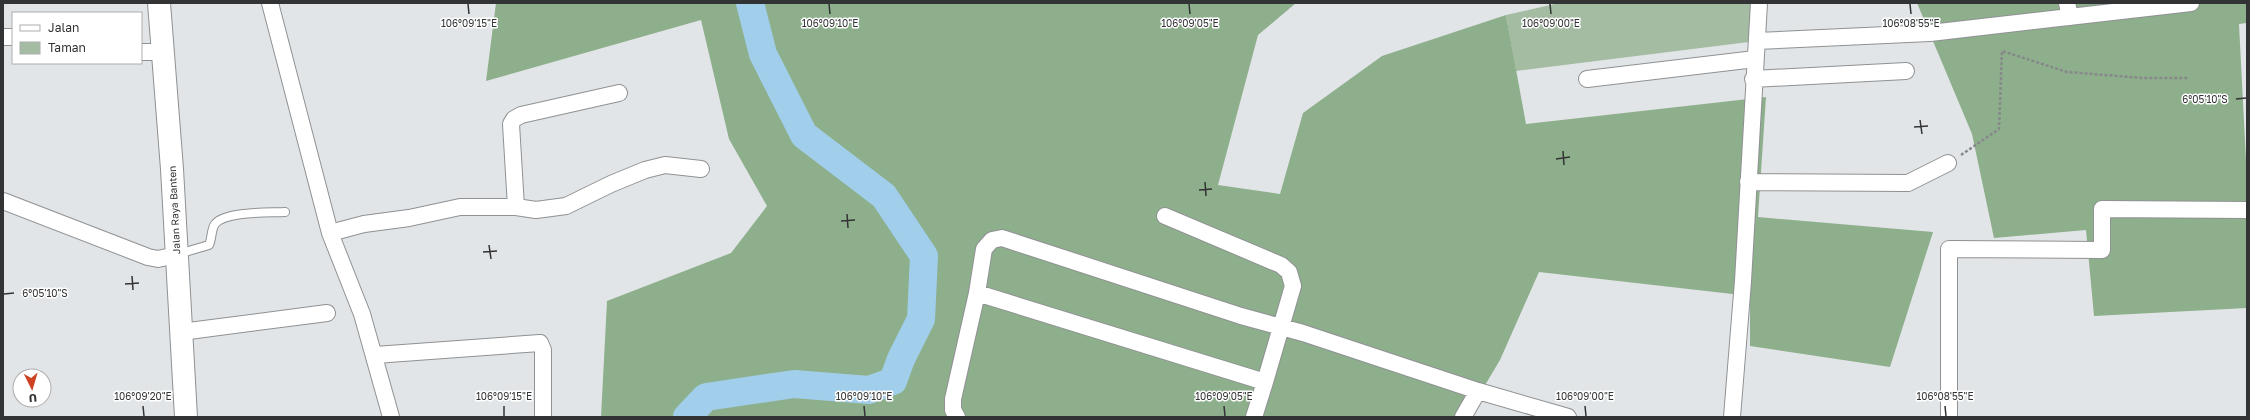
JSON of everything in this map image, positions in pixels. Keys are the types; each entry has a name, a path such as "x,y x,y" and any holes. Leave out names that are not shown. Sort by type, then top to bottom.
{"main road":[{"name":"Jalan Raya Banten","path":"159,3 186,417"}],"street":[{"path":"270,3 330,233 362,314 375,355 391,417"},
{"path":"1732,417 1743,281 1759,3"},
{"path":"1757,42 1930,33 2069,10 2191,3"},
{"path":"142,52 163,52"},
{"path":"1587,79 1755,59"},
{"path":"1754,79 1906,71"},
{"path":"516,207 511,124 514,119 521,115 619,93"},
{"path":"1748,182 1908,183 1948,163"},
{"path":"330,233 364,224 409,218 460,207 516,207 536,210 566,206 621,179 665,165 701,169"},
{"path":"3,201 148,257 158,259 176,255"},
{"path":"1949,417 1949,249 2102,250 2102,209 2247,210"},
{"path":"1165,216 1281,265 1289,272 1293,286 1254,417"},
{"path":"958,417 952,410 953,399 977,293 984,249 992,240 1002,238 1478,391 1568,417"},
{"path":"977,293 1265,382"},
{"path":"181,332 327,313"},
{"path":"375,355 540,343 543,350 543,417"},
{"path":"1463,417 1478,391"}],"lane":[{"path":"176,255 208,245 214,225 222,219 231,216 285,212"}],"path":[{"path":"1948,163 2000,129 2002,51 2067,72 2143,78 2189,78"}],"green space":[{"path":"496,3 1296,3 1258,35 1218,185 1280,194 1303,113 1382,56 1506,15 1526,124 1766,97 1758,217 1933,232 1890,367 1750,346 1750,296 1539,272 1500,360 1466,417 601,417 607,301 731,253 767,206 729,139 701,20 486,81"},
{"path":"1559,3 1760,3 1757,41 1516,71 1506,15"},
{"path":"1917,3 2247,3 2247,23 2239,24 2247,180 2247,308 2094,316 2086,230 1994,238 1972,134"}],"waterway":[{"path":"687,417 706,397 794,384 869,390 893,381 901,359 921,319 924,256 884,196 804,135 763,54 750,3"}]}
